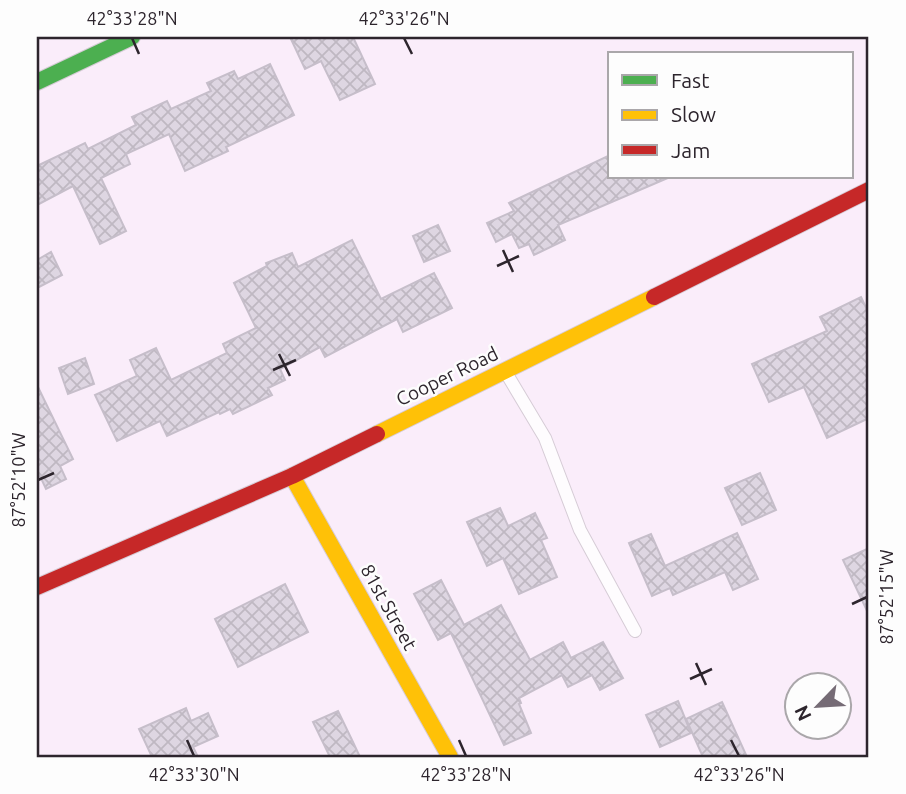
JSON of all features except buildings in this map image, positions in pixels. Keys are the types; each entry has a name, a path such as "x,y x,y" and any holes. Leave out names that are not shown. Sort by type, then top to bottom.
{"street":[{"path":"37,82 132,37"},
{"name":"Cooper Road","path":"37,586 292,476 869,190"},
{"name":"81st Street","path":"292,476 450,757"}],"lane":[{"path":"505,371 545,438 580,530 635,631"}],"traffic: fast":[{"path":"37,82 132,37"}],"traffic: slow":[{"path":"377,434 654,297"},
{"path":"292,476 450,757"}],"traffic: jam":[{"path":"654,297 869,190"},
{"path":"37,587 292,476 377,434"}]}
